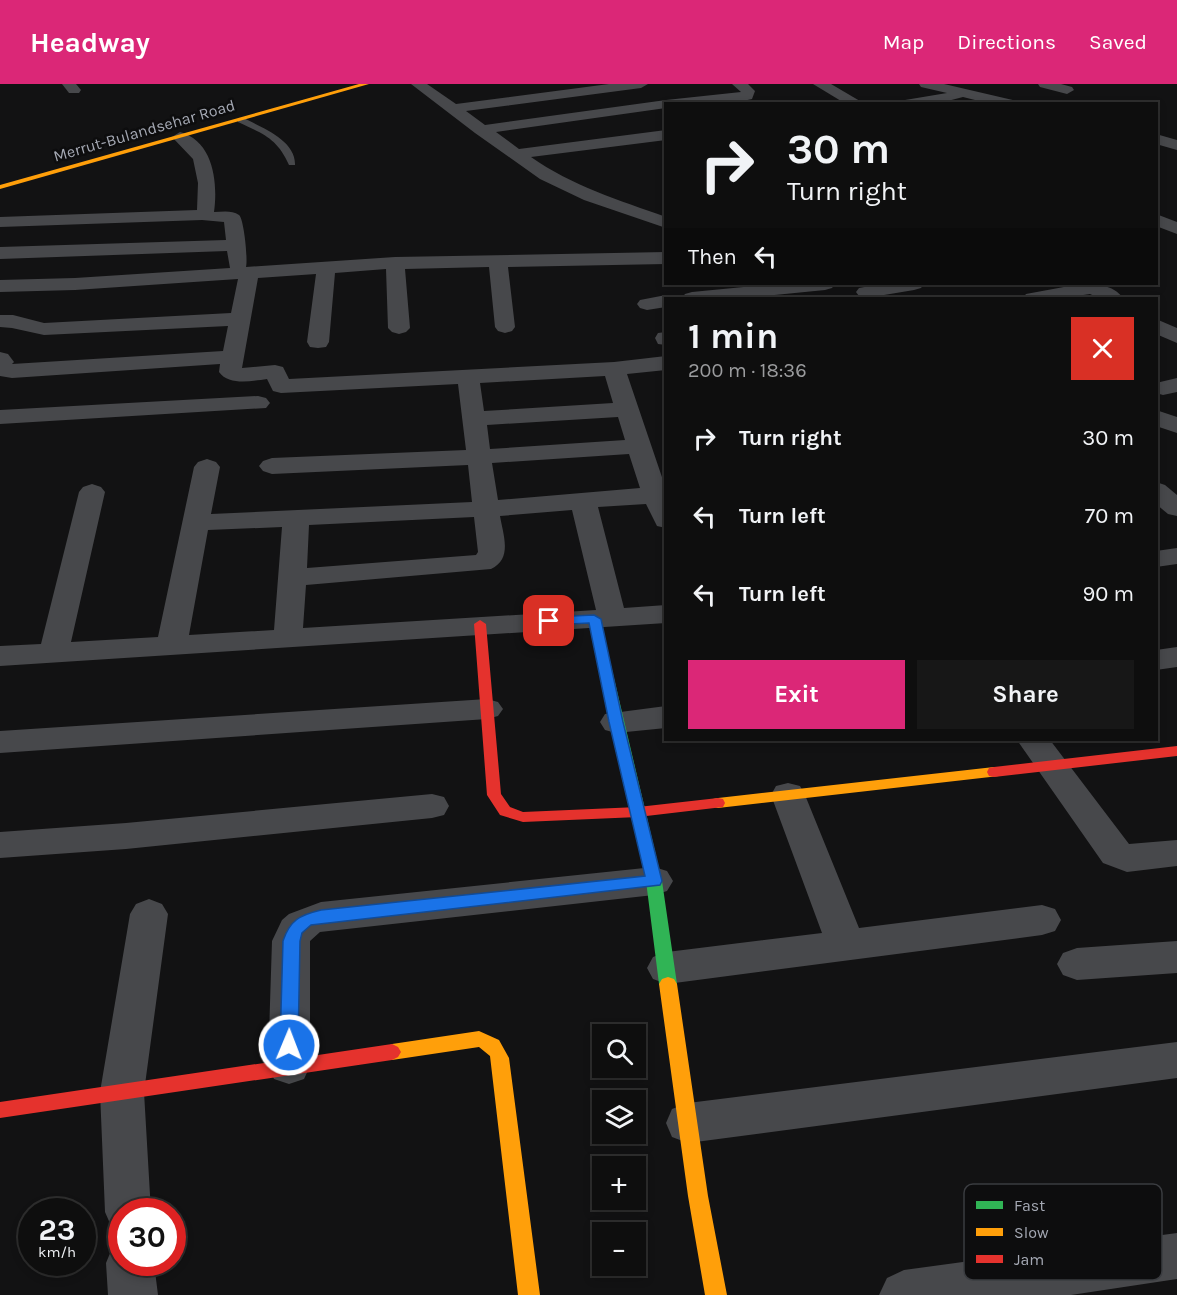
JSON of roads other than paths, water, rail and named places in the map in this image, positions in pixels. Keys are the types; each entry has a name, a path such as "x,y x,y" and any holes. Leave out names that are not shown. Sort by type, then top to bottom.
{"street":[{"name":"Merrut-Bulandsehar Road","path":"0,187 366,84"},
{"path":"418,84 515,154 568,186 664,222"},
{"path":"511,84 528,99 559,119"},
{"path":"452,109 641,84"},
{"path":"692,102 747,96 748,91 739,84"},
{"path":"820,84 854,102"},
{"path":"927,84 1004,102"},
{"path":"1045,84 1067,90"},
{"path":"936,102 952,101 971,94"},
{"path":"480,130 664,104"},
{"path":"515,154 664,135"},
{"path":"180,137 194,148 202,161 207,205 205,215"},
{"path":"1158,140 1177,145"},
{"path":"1160,211 1177,229"},
{"path":"0,222 205,215 212,218 229,217 233,219 244,273 240,319 230,367 233,375 275,372 281,386 614,369 664,363"},
{"path":"0,253 237,245"},
{"path":"75,284 83,251"},
{"path":"0,286 75,284 395,263 664,258"},
{"path":"498,260 505,327"},
{"path":"395,263 399,328"},
{"path":"318,342 326,268"},
{"path":"702,297 816,285"},
{"path":"848,285 874,295 910,285"},
{"path":"1037,297 1072,287 1094,288 1111,297"},
{"path":"0,321 19,321 26,327 44,330 240,319"},
{"path":"1158,326 1177,337"},
{"path":"0,359 3,362 0,366 2,370 12,371 232,357"},
{"path":"614,369 655,495 664,515"},
{"path":"291,578 481,563 488,560 492,552 484,509 468,377"},
{"path":"0,417 258,403"},
{"path":"473,419 627,409"},
{"path":"1158,418 1177,428"},
{"path":"1158,432 1177,428"},
{"path":"272,466 478,457 639,446"},
{"path":"172,644 207,467"},
{"path":"54,652 92,492"},
{"path":"196,523 484,509 655,495"},
{"path":"583,501 603,618 616,722 654,881 688,1123 716,1295"},
{"path":"288,637 296,518"},
{"path":"1158,559 1177,556"},
{"path":"0,656 664,614"},
{"path":"480,624 494,795 498,806 507,814 524,817 638,812 788,795 1043,752 1167,747"},
{"path":"1158,660 1177,657"},
{"path":"0,742 487,708"},
{"path":"616,722 664,717"},
{"path":"1043,752 1116,854 1127,858 1177,853"},
{"path":"788,795 846,945"},
{"path":"0,845 126,836 432,806"},
{"path":"289,1066 291,941 295,930 305,920 321,916 654,881"},
{"path":"127,1198 122,1092 148,914"},
{"path":"667,968 1042,920"},
{"path":"1077,964 1177,957"},
{"path":"0,1110 479,1039 490,1042 498,1049 500,1058 529,1295"},
{"path":"688,1123 1177,1060"},
{"path":"1162,1258 1177,1256"},
{"path":"131,1276 133,1295"},
{"path":"904,1295 1009,1280"}],"lane":[{"path":"241,120 279,140 290,152 292,163"}]}
